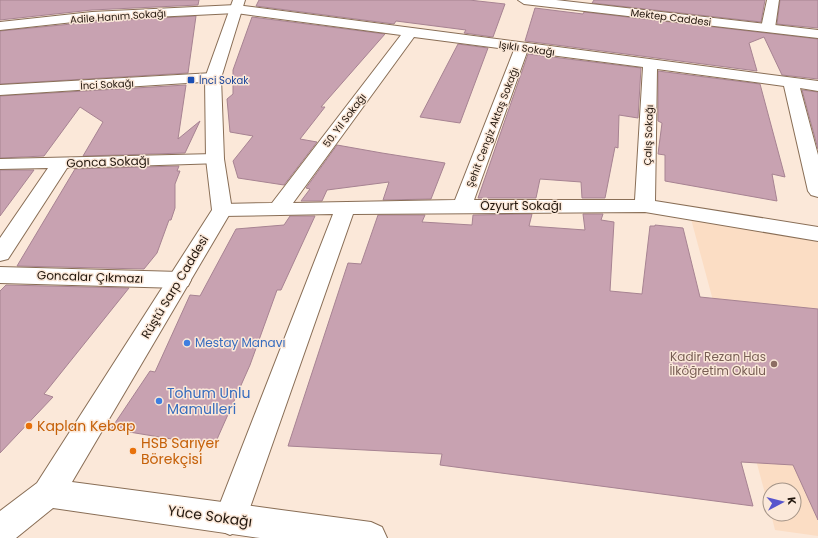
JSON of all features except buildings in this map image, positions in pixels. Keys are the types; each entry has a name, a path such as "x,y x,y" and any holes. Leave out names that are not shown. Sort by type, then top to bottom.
{"street":[{"name":"Mektep Caddesi","path":"524,0 818,34"},
{"path":"768,28 773,0"},
{"path":"222,210 215,159 213,78 237,5"},
{"name":"Adile Hanım Sokağı","path":"0,26 94,11 237,5"},
{"name":"Işıklı Sokağı","path":"237,5 522,47 818,86"},
{"name":"50. Yıl Sokağı","path":"278,209 411,31"},
{"name":"Şehit Cengiz Aktaş Sokağı","path":"462,206 522,47"},
{"name":"Çalış Sokağı","path":"646,206 650,64"},
{"name":"İnci Sokağı","path":"0,90 213,78"},
{"path":"791,82 818,191"},
{"name":"Gonca Sokağı","path":"0,164 215,159"},
{"path":"0,254 62,163"},
{"name":"Özyurt Sokağı","path":"222,210 462,206 646,206 818,234"},
{"path":"230,519 345,208"},
{"name":"Rüştü Sarp Caddesi","path":"0,531 48,493 222,210"},
{"name":"Goncalar Çıkmazı","path":"0,275 180,280"},
{"name":"Yüce Sokağı","path":"48,493 230,519 326,535 371,538"}],"shaded area":[{"name":"Kadir Rezan Has İlköğretim Okulu","path":"691,219 818,239 818,536 775,530 773,522 802,522 802,482 762,482"}],"place":[{"name":"İnci Sokak","path":"191,80"},
{"name":"Mestay Manavı","path":"187,343"},
{"name":"Kadir Rezan Has İlköğretim Okulu","path":"774,364"},
{"name":"Tohum Unlu Mamulleri","path":"159,401"},
{"name":"Kaplan Kebap","path":"29,426"},
{"name":"HSB Sarıyer Börekçisi","path":"133,451"}]}
